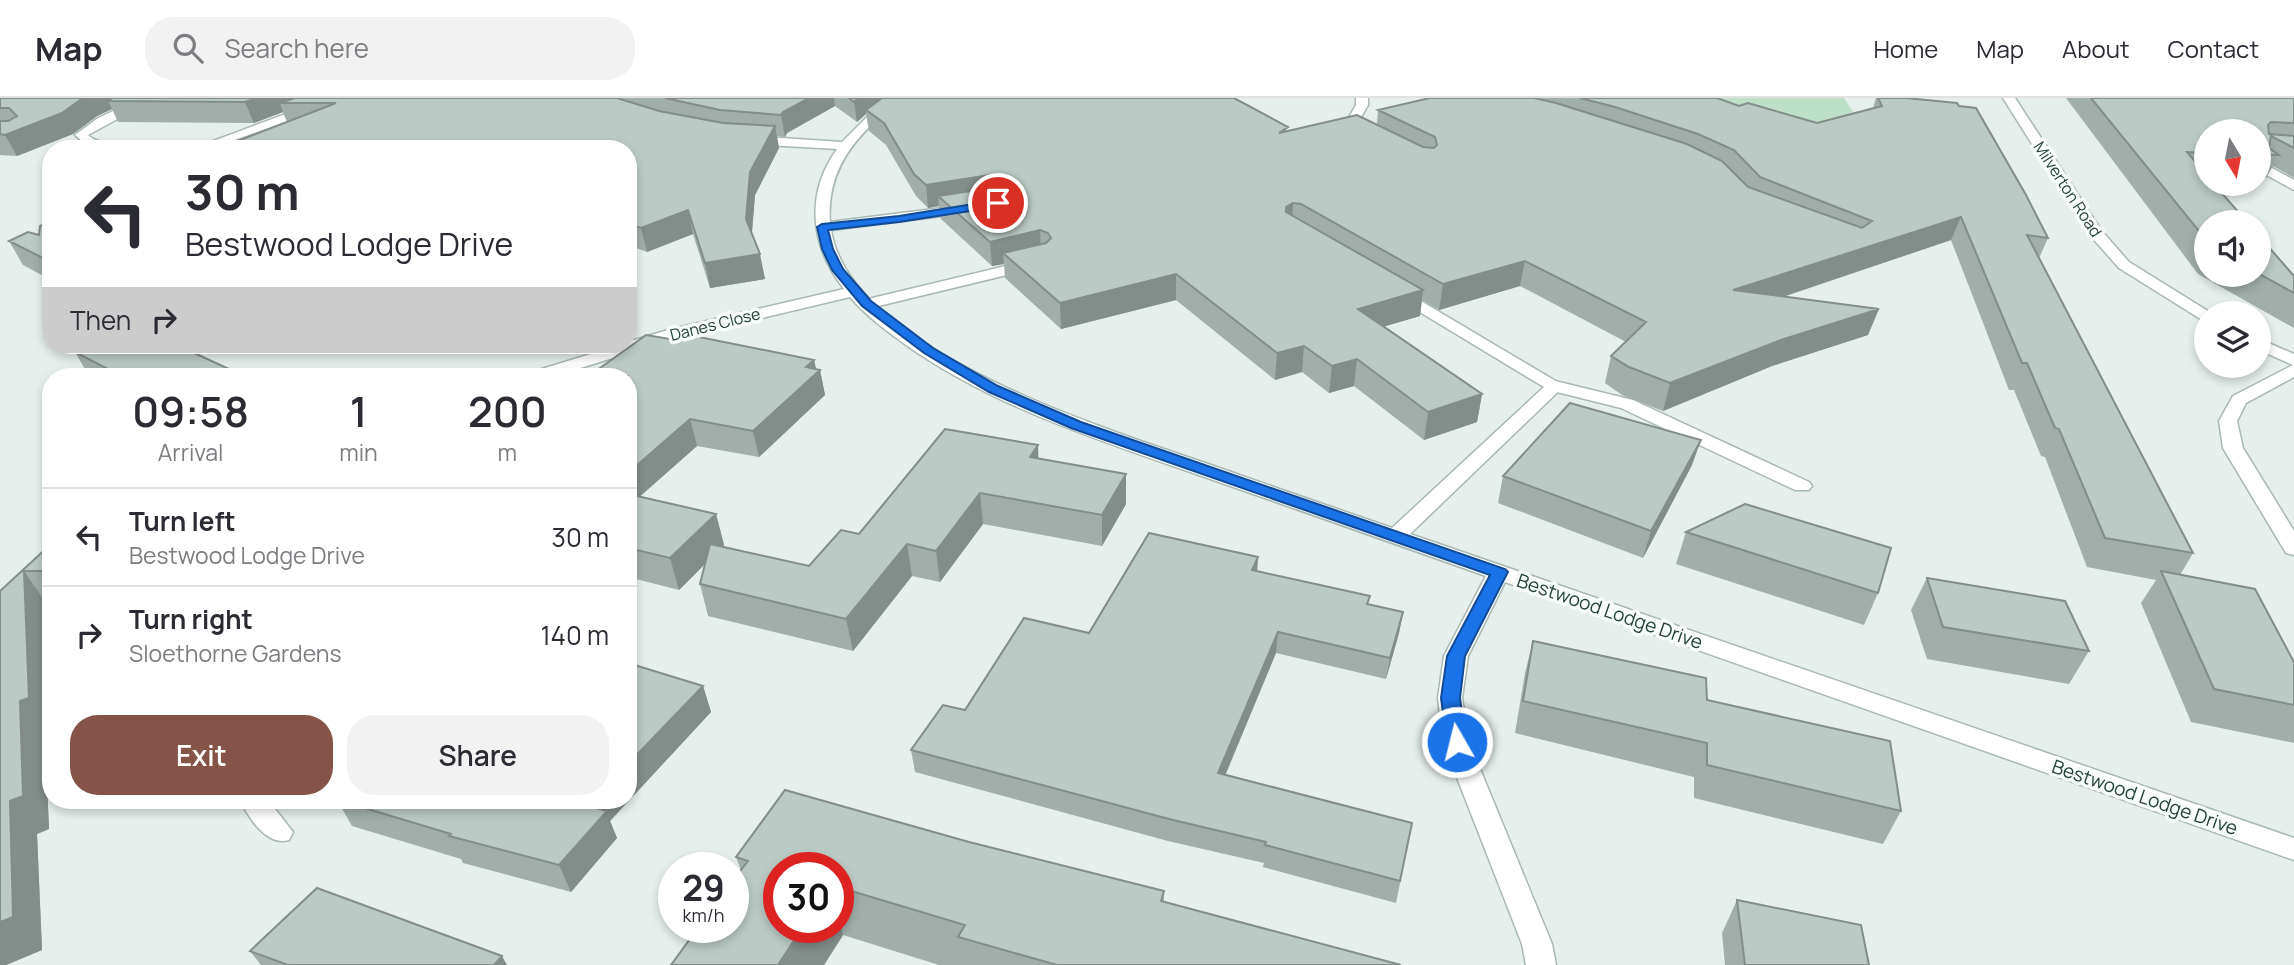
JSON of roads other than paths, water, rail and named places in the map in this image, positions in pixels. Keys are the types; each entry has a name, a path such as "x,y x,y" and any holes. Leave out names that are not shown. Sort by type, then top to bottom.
{"street":[{"path":"86,140 81,135 102,121 150,98"},
{"path":"223,140 311,108 355,98"},
{"name":"Bestwood Lodge Drive","path":"901,98 866,122 845,146 826,179 821,199 822,227 827,249 837,270 860,297 928,351 993,389 1057,418 2294,849"},
{"path":"1362,98 1362,105 1354,119 1359,130 1381,141"},
{"name":"Milverton Road","path":"2009,98 2102,241 2124,265 2194,310"},
{"path":"742,139 845,146"},
{"path":"2272,167 2294,186"},
{"path":"822,227 899,219 986,205"},
{"name":"Danes Close","path":"637,345 668,335 1042,262"},
{"path":"1387,288 1555,386 1627,404 1802,486"},
{"path":"2271,349 2294,360"},
{"name":"Danes Close","path":"563,368 608,354"},
{"path":"2294,370 2239,400 2228,421 2233,448 2294,548"},
{"path":"1395,536 1555,386"},
{"path":"1499,572 1456,656 1450,698 1457,742 1532,932 1541,965"},
{"path":"260,809 279,832"}]}
